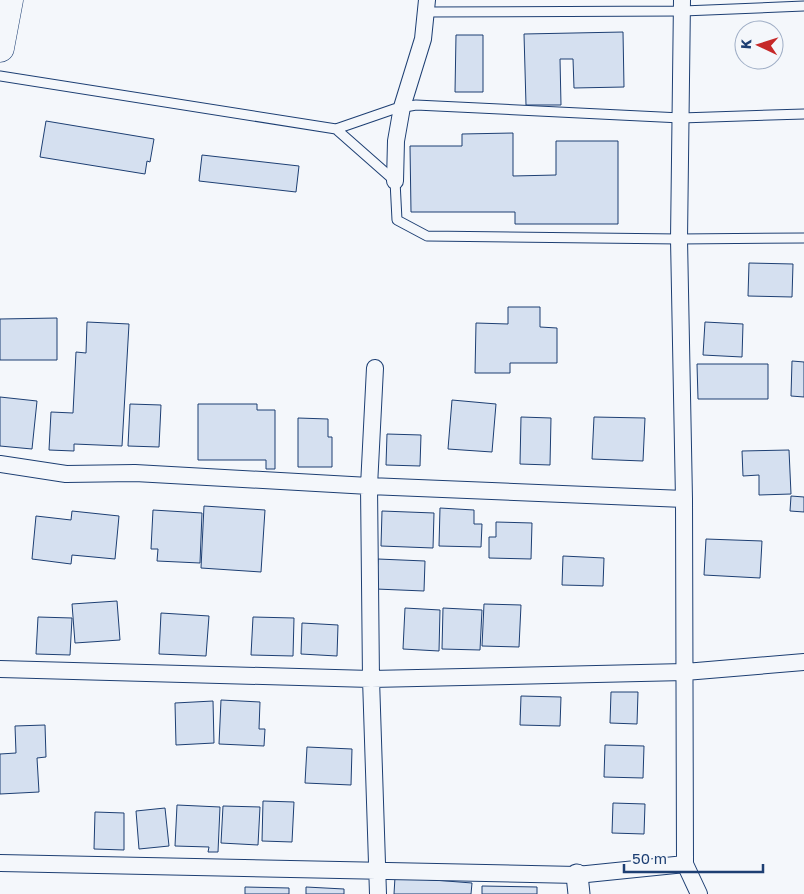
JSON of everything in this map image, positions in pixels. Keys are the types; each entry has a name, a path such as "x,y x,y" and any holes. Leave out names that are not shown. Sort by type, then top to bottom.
{"highway":[{"path":"0,48 9,0"}],"street":[{"path":"682,5 679,239 684,500 685,864 699,894"},
{"path":"395,181 396,141 402,108 423,39 426,6"},
{"path":"375,368 369,486 371,679 378,894"},
{"path":"0,464 66,474 135,473 684,500"},
{"path":"0,669 371,679 685,672 804,662"},
{"path":"0,863 376,872 578,885 685,864"}],"lane":[{"path":"426,6 804,6"},
{"path":"0,76 336,129 394,109 416,106 681,118 804,114"},
{"path":"336,129 395,181 397,220 427,236 679,239 804,238"}],"building":[{"path":"623,32 624,87 574,88 573,59 560,59 561,105 526,105 524,34"},
{"path":"456,35 483,35 483,92 455,92"},
{"path":"46,121 154,139 150,162 147,161 145,174 40,157"},
{"path":"513,133 513,176 556,175 556,141 618,141 618,224 515,224 515,212 411,212 410,146 462,146 462,134"},
{"path":"202,155 299,166 296,192 199,181"},
{"path":"749,263 793,264 792,297 748,296"},
{"path":"508,307 540,307 540,327 557,328 557,363 510,363 510,373 475,373 476,323 508,324"},
{"path":"57,318 57,360 0,360 0,319"},
{"path":"87,322 129,324 122,446 74,444 74,451 49,450 51,412 73,413 76,352 86,353"},
{"path":"705,322 743,324 742,357 703,355"},
{"path":"792,361 804,362 804,397 791,396"},
{"path":"697,364 768,364 768,399 698,399"},
{"path":"0,397 37,401 32,449 0,446"},
{"path":"452,400 496,404 492,452 448,449"},
{"path":"130,404 161,405 159,447 128,446"},
{"path":"198,404 257,404 257,410 275,410 275,469 266,469 266,460 198,460"},
{"path":"521,417 551,418 550,465 520,464"},
{"path":"594,417 645,418 643,461 592,459"},
{"path":"298,418 328,419 328,437 332,437 332,467 298,467"},
{"path":"387,434 421,435 420,466 386,465"},
{"path":"789,450 791,494 759,495 759,475 743,476 742,451"},
{"path":"791,496 804,497 804,512 790,511"},
{"path":"204,506 265,510 261,572 201,568"},
{"path":"440,508 474,510 474,524 482,524 481,547 439,546"},
{"path":"153,510 202,513 200,563 157,561 158,549 151,549"},
{"path":"72,511 119,516 115,559 72,555 71,564 32,559 36,516 71,520"},
{"path":"382,511 434,513 433,548 381,546"},
{"path":"496,522 532,523 531,559 489,558 489,537 496,537"},
{"path":"706,539 762,541 760,578 704,575"},
{"path":"563,556 604,558 603,586 562,585"},
{"path":"378,559 425,561 424,591 376,589"},
{"path":"117,601 120,640 75,643 72,604"},
{"path":"484,604 521,605 519,647 482,646"},
{"path":"405,608 440,610 439,651 403,649"},
{"path":"443,608 482,610 480,650 442,649"},
{"path":"161,613 209,616 206,656 159,654"},
{"path":"38,617 72,618 70,655 36,654"},
{"path":"253,617 294,618 293,656 251,655"},
{"path":"302,623 338,625 337,656 301,654"},
{"path":"611,692 638,692 637,724 610,723"},
{"path":"521,696 561,697 560,726 520,725"},
{"path":"221,700 260,702 259,729 265,729 264,746 219,744"},
{"path":"213,701 214,743 176,745 175,703"},
{"path":"45,725 46,757 37,758 39,792 0,794 0,754 16,753 15,726"},
{"path":"605,745 644,746 643,778 604,777"},
{"path":"307,747 352,749 351,785 305,783"},
{"path":"263,801 294,802 292,842 262,841"},
{"path":"613,803 645,804 644,834 612,833"},
{"path":"177,805 220,807 218,852 208,852 209,847 175,846"},
{"path":"223,806 260,807 258,845 221,843"},
{"path":"165,808 169,846 139,849 136,811"},
{"path":"95,812 124,813 124,850 94,849"},
{"path":"395,877 472,883 471,894 394,894"},
{"path":"482,886 537,887 537,894 482,894"},
{"path":"245,887 289,888 289,894 245,894"},
{"path":"306,887 344,889 344,894 306,894"}]}
